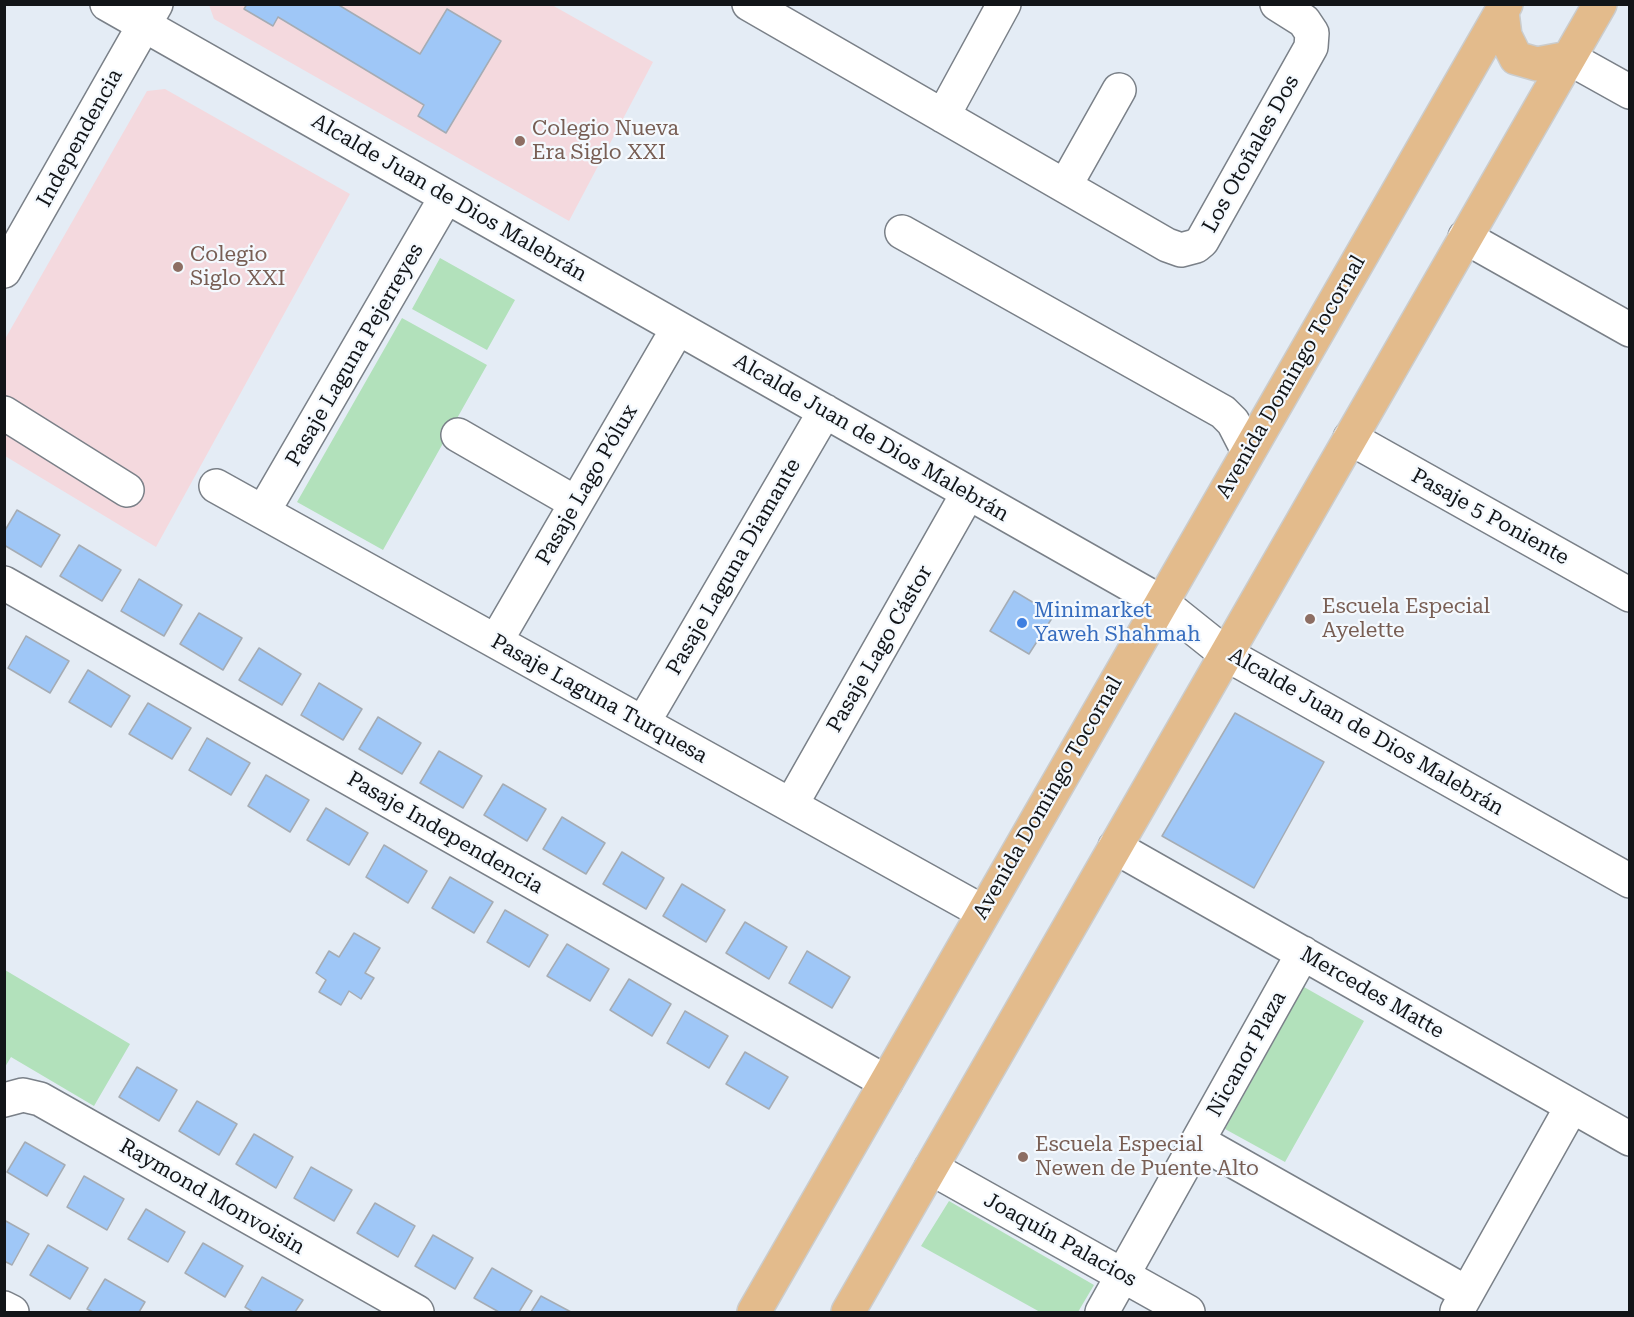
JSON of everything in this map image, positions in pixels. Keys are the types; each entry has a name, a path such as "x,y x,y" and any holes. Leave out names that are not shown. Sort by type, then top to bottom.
{"main road":[{"path":"848,1312 1600,4"},
{"path":"1504,8 1505,36 1516,58 1537,64 1569,58"},
{"name":"Avenida Domingo Tocornal","path":"754,1312 1504,8"}],"street":[{"name":"Alcalde Juan de Dios Malebrán","path":"107,4 150,15 446,197 1161,602 1226,654 1629,881"},
{"name":"Los Otoñales Dos","path":"749,4 1174,248 1187,249 1202,241 1311,46 1312,33 1304,21 1276,4"},
{"path":"943,116 1004,4"},
{"name":"Independencia","path":"4,271 150,15"},
{"path":"1569,58 1629,92"},
{"path":"1065,186 1119,90"},
{"name":"Pasaje Laguna Pejerreyes","path":"263,512 446,197"},
{"path":"902,232 1223,412 1233,422 1248,451"},
{"path":"1465,237 1629,330"},
{"name":"Pasaje Lago Pólux","path":"496,641 678,328"},
{"name":"Pasaje Laguna Diamante","path":"643,723 825,411"},
{"path":"4,413 127,490"},
{"path":"458,435 576,503"},
{"name":"Pasaje 5 Poniente","path":"1350,438 1629,595"},
{"name":"Pasaje Laguna Turquesa","path":"216,486 983,912"},
{"name":"Pasaje Lago Cástor","path":"791,805 969,494"},
{"name":"Pasaje Independencia","path":"4,583 886,1082"},
{"name":"Mercedes Matte","path":"1115,847 1629,1139"},
{"name":"Nicanor Plaza","path":"1102,1312 1303,953"},
{"name":"Raymond Monvoisin","path":"4,1100 23,1095 40,1099 417,1312"},
{"path":"1198,1141 1461,1303 1572,1106"},
{"name":"Joaquín Palacios","path":"931,1168 1188,1312"},
{"path":"4,1308 12,1312"}],"shaded area":[{"name":"Colegio Nueva Era Siglo XXI","path":"209,5 552,5 653,62 569,221 214,19"},
{"name":"Colegio Siglo XXI","path":"165,89 350,194 156,547 5,456 5,339 147,91"}],"green space":[{"path":"440,258 515,300 487,350 412,309"},
{"path":"402,318 487,365 383,550 297,502"},
{"path":"5,970 130,1044 94,1106 11,1057 5,1067"},
{"path":"1304,987 1364,1021 1285,1162 1225,1129"},
{"path":"949,1201 1094,1285 1078,1312 1040,1312 921,1246"}],"building":[{"path":"247,4 337,4 420,54 447,9 501,41 446,133 418,116 424,105 278,17 273,26 244,9"},
{"path":"17,510 60,535 41,567 4,545 4,532"},
{"path":"79,545 121,570 102,601 60,576"},
{"path":"139,579 182,605 164,636 121,611"},
{"name":"Minimarket Yaweh Shahmah","path":"1014,591 1054,615 1029,654 990,631"},
{"path":"199,613 242,638 223,670 180,644"},
{"path":"26,636 69,661 50,693 8,668"},
{"path":"259,648 301,674 282,705 239,680"},
{"path":"88,670 130,696 111,727 69,702"},
{"path":"319,683 362,709 343,740 301,715"},
{"path":"148,703 191,728 172,759 129,734"},
{"path":"1235,713 1324,762 1254,888 1162,836"},
{"path":"378,717 421,743 402,774 359,749"},
{"path":"207,738 250,763 231,795 189,770"},
{"path":"439,751 482,776 463,808 420,783"},
{"path":"266,775 309,800 290,832 248,806"},
{"path":"503,784 546,809 527,841 484,815"},
{"path":"326,808 368,833 349,865 307,840"},
{"path":"562,817 605,843 586,874 543,849"},
{"path":"384,845 427,871 408,903 366,877"},
{"path":"622,852 664,878 646,909 603,884"},
{"path":"450,877 493,902 474,933 432,908"},
{"path":"682,884 725,910 706,942 663,916"},
{"path":"505,910 548,935 529,967 487,942"},
{"path":"745,922 787,947 769,979 726,953"},
{"path":"354,933 380,948 365,973 374,978 361,999 349,991 341,1005 319,992 326,980 316,973 329,951 339,957"},
{"path":"567,944 609,969 590,1001 547,976"},
{"path":"807,951 850,977 832,1008 789,983"},
{"path":"629,979 671,1004 652,1036 610,1010"},
{"path":"685,1011 728,1036 709,1068 667,1043"},
{"path":"745,1052 788,1077 769,1109 726,1084"},
{"path":"137,1067 177,1090 159,1121 119,1097"},
{"path":"197,1101 237,1124 219,1155 179,1131"},
{"path":"254,1134 293,1157 276,1188 236,1164"},
{"path":"25,1142 65,1165 47,1196 7,1172"},
{"path":"311,1167 352,1190 334,1221 294,1198"},
{"path":"84,1176 124,1199 107,1230 67,1207"},
{"path":"375,1203 415,1226 398,1257 357,1233"},
{"path":"146,1209 185,1232 168,1262 128,1239"},
{"path":"4,1220 29,1234 12,1265 4,1261"},
{"path":"433,1235 473,1258 455,1289 415,1266"},
{"path":"203,1243 243,1266 225,1297 185,1273"},
{"path":"48,1245 88,1268 70,1299 30,1275"},
{"path":"492,1268 532,1291 519,1312 499,1312 474,1298"},
{"path":"262,1277 303,1300 295,1312 253,1312 245,1307"},
{"path":"105,1279 145,1302 139,1312 93,1312 87,1309"},
{"path":"541,1296 571,1312 531,1312"}],"place":[{"name":"Colegio Nueva Era Siglo XXI","path":"520,141"},
{"name":"Colegio Siglo XXI","path":"178,267"},
{"name":"Escuela Especial Ayelette","path":"1310,619"},
{"name":"Minimarket Yaweh Shahmah","path":"1022,623"},
{"name":"Escuela Especial Newen de Puente Alto","path":"1023,1157"}]}
